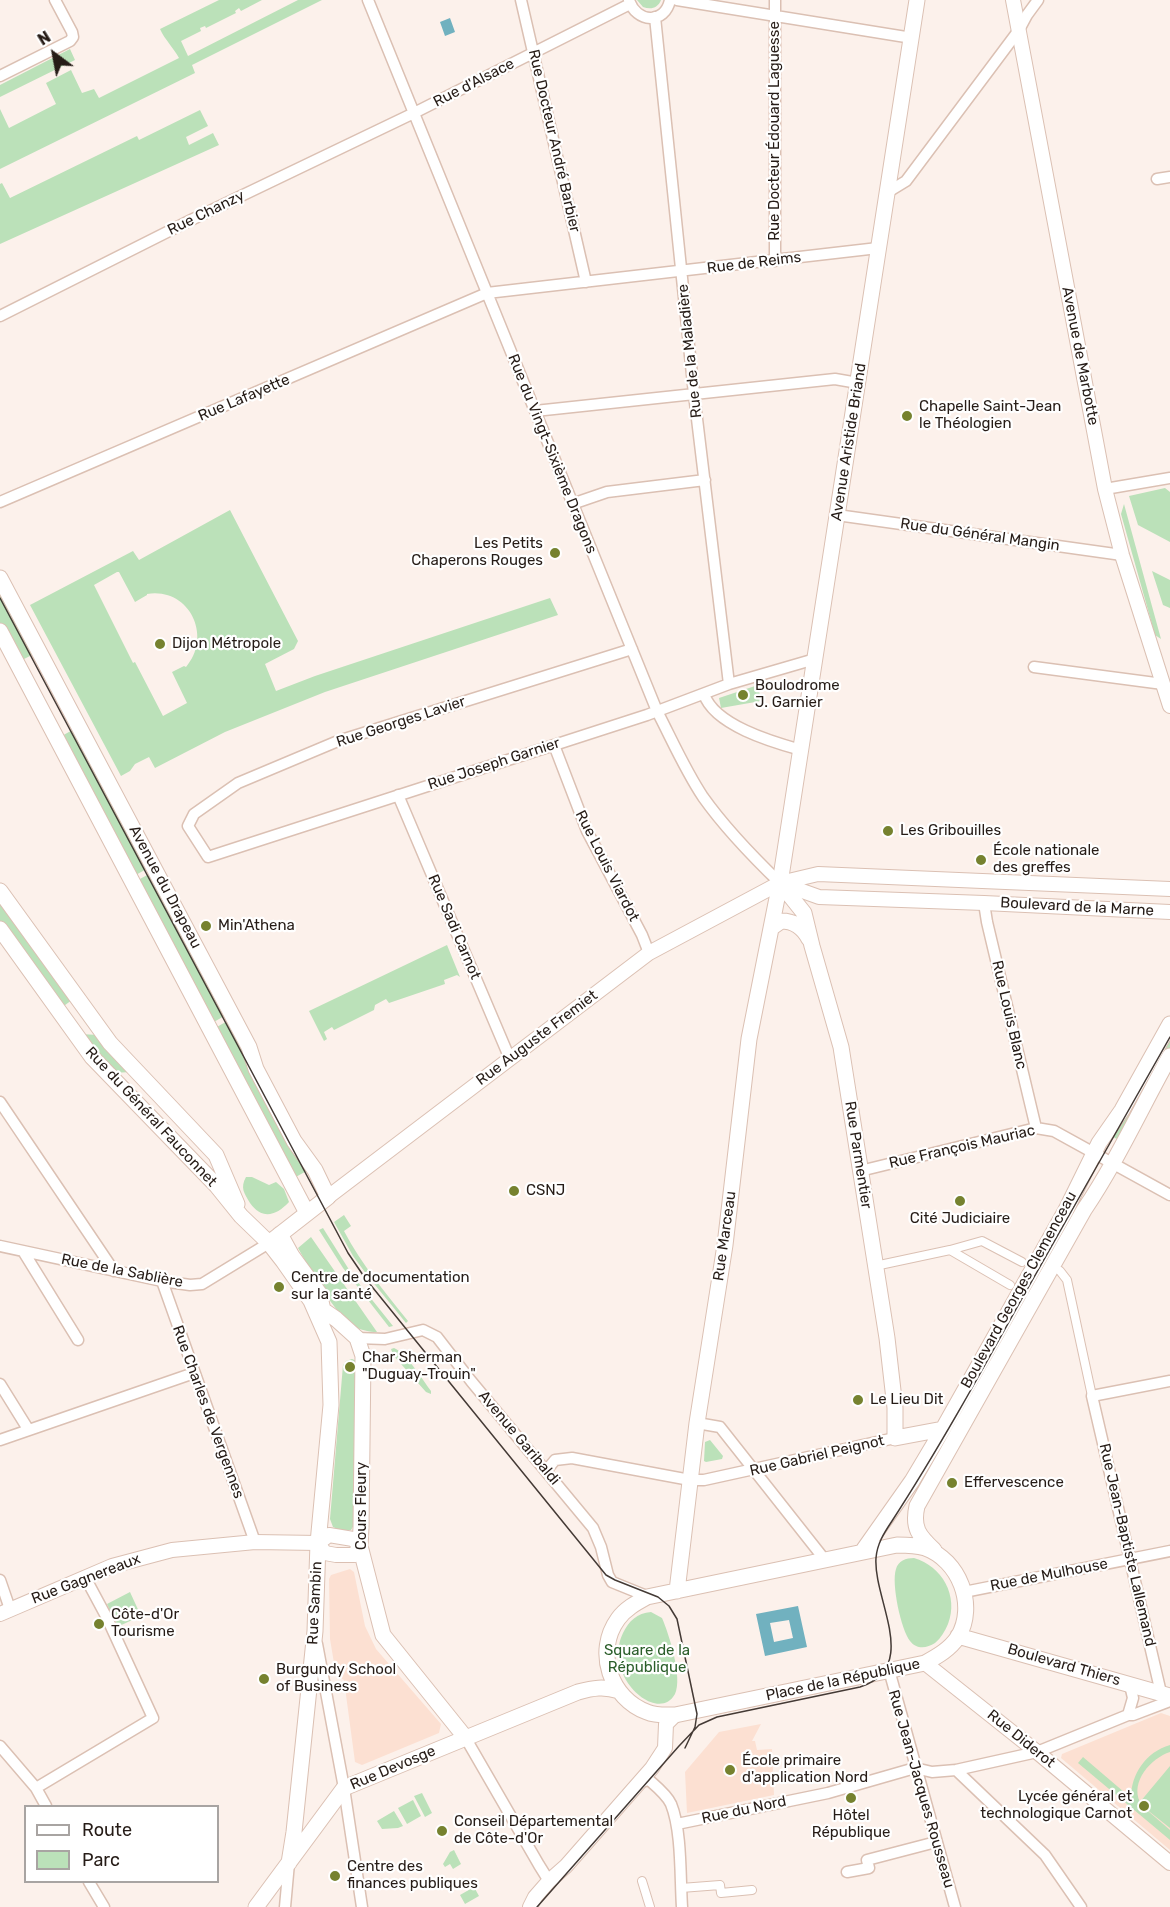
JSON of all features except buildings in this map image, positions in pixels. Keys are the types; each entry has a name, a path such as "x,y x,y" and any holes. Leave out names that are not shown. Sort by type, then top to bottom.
{"main road":[{"name":"Avenue Aristide Briand","path":"780,883 917,0"},
{"name":"Avenue du Drapeau","path":"0,578 249,1047 256,1069 294,1141 315,1170 328,1197"},
{"name":"Avenue du Drapeau","path":"1,635 308,1213"},
{"name":"Rue Marceau","path":"676,1591 697,1423 725,1245 749,1039 780,883"},
{"name":"Rue Parmentier","path":"780,883 804,913 841,1047 894,1396 895,1438"},
{"name":"Rue du Général Fauconnet","path":"0,891 110,1043 216,1155 241,1216"},
{"path":"771,928 781,921 793,922 806,933 812,946"},
{"name":"Rue du Général Fauconnet","path":"0,929 92,1058 216,1185 241,1216 275,1239 292,1256 319,1293 317,1305"},
{"name":"Boulevard Georges Clemenceau","path":"861,1552 912,1481 1066,1210 1112,1122 1122,1110 1170,1024"},
{"name":"Boulevard Georges Clemenceau","path":"938,1555 920,1537 915,1520 916,1506 1113,1163 1170,1056"},
{"name":"Rue Auguste Fremiet","path":"275,1239 328,1197"},
{"path":"317,1305 353,1335"},
{"name":"Rue Sambin","path":"289,1863 315,1631 318,1543 331,1405 329,1342 317,1305"},
{"path":"329,1342 333,1338 353,1335"},
{"name":"Cours Fleury","path":"353,1335 363,1356 360,1546 383,1635 465,1737"},
{"name":"Rue Gabriel Peignot","path":"895,1438 943,1428"},
{"path":"578,1692 590,1683 602,1669 607,1659 609,1638 618,1619 634,1604 649,1597 897,1545 924,1548 938,1555 950,1565 964,1592 964,1618 958,1636"},
{"name":"Boulevard Thiers","path":"958,1636 1167,1697"},
{"name":"Place de la République","path":"607,1659 609,1672 627,1701 646,1712 675,1715 925,1663 941,1654 958,1636"},
{"path":"578,1692 599,1687 619,1691"},
{"name":"Rue Devosge","path":"256,1907 344,1788 578,1692"}],"street":[{"path":"0,76 70,41 73,37 55,0"},
{"name":"Rue du Vingt-Sixième Dragons","path":"368,0 657,711 689,774 704,797 753,857 780,883"},
{"name":"Rue Docteur André Barbier","path":"521,0 586,282"},
{"path":"629,2 635,13 655,17 666,10 670,0"},
{"path":"677,0 912,38"},
{"name":"Rue Docteur Édouard Laguesse","path":"775,0 775,261"},
{"name":"Avenue de Marbotte","path":"1013,0 1105,489 1122,555 1170,706"},
{"path":"888,192 906,181 1019,30 1038,0"},
{"name":"Rue d'Alsace","path":"414,113 629,2"},
{"name":"Rue de la Maladière","path":"655,17 694,394 729,684"},
{"name":"Rue Chanzy","path":"0,316 191,220 414,113"},
{"path":"1157,179 1170,177"},
{"name":"Rue de Reims","path":"487,293 878,248"},
{"name":"Rue Lafayette","path":"0,502 487,293"},
{"path":"535,411 835,379 858,383"},
{"path":"1105,489 1170,478"},
{"path":"572,504 607,492 705,480"},
{"name":"Rue du Général Mangin","path":"837,515 1122,555"},
{"name":"Rue Georges Lavier","path":"188,826 194,814 238,783 338,741 632,650"},
{"name":"Rue Joseph Garnier","path":"188,826 208,856 657,711 729,684 815,659"},
{"path":"1034,667 1163,684"},
{"path":"704,694 707,703 721,717 779,744 801,750"},
{"name":"Rue Louis Viardot","path":"554,745 587,831 642,935 649,953"},
{"name":"Rue Sadi Carnot","path":"398,795 510,1059"},
{"name":"Boulevard de la Marne","path":"780,883 818,874 1170,889"},
{"name":"Boulevard de la Marne","path":"984,903 985,881"},
{"name":"Rue Auguste Fremiet","path":"328,1197 649,953 780,883"},
{"name":"Boulevard de la Marne","path":"780,883 819,897 1170,912"},
{"name":"Rue Louis Blanc","path":"984,903 1036,1128"},
{"path":"0,1102 114,1271"},
{"name":"Rue François Mauriac","path":"860,1171 1036,1128 1054,1131 1170,1195"},
{"name":"Rue de la Sablière","path":"0,1246 190,1285 202,1284 275,1239"},
{"path":"875,1266 982,1241 1022,1262"},
{"path":"950,1250 1010,1285"},
{"path":"23,1251 78,1340"},
{"path":"1060,1271 1067,1280 1092,1396 1170,1381"},
{"name":"Rue Charles de Vergennes","path":"162,1281 255,1542"},
{"name":"Avenue Garibaldi","path":"353,1335 385,1339 423,1330 437,1337 593,1528 612,1582 649,1597"},
{"path":"0,1440 194,1373"},
{"path":"0,1384 28,1429"},
{"name":"Rue Jean-Baptiste Lallemand","path":"1092,1396 1130,1558 1167,1697"},
{"path":"697,1423 720,1427 825,1560"},
{"name":"Rue Gabriel Peignot","path":"546,1471 555,1460 572,1458 690,1480 704,1480 895,1438"},
{"name":"Rue Gagnereaux","path":"5,1611 112,1566 172,1550 255,1542 318,1543 329,1535 353,1539 360,1546"},
{"name":"Rue de Mulhouse","path":"964,1592 1170,1551"},
{"path":"36,1788 153,1718 86,1577"},
{"path":"0,1580 5,1611"},
{"path":"315,1631 344,1788 362,1907"},
{"name":"Rue Diderot","path":"925,1663 1037,1752 1170,1863"},
{"name":"Rue Jean-Jacques Rousseau","path":"889,1670 955,1907"},
{"path":"1128,1715 1133,1698 1130,1685"},
{"path":"915,1768 932,1772 956,1770 1037,1752 1133,1715 1167,1697"},
{"path":"530,1907 535,1897 566,1866 662,1755 666,1740 666,1724 675,1715"},
{"path":"465,1737 549,1881"},
{"path":"0,1746 36,1788 45,1805"},
{"name":"Rue du Nord","path":"677,1824 828,1793 915,1768"},
{"path":"956,1770 1045,1855 1081,1907"},
{"path":"641,1782 649,1780 660,1790 669,1801 677,1824 682,1907"},
{"path":"848,1872 868,1868 867,1860 936,1842"},
{"name":"Rue Sambin","path":"285,1907 289,1863"},
{"path":"642,1881 650,1907"},
{"path":"90,1883 104,1907"},
{"path":"681,1887 720,1885 721,1893 752,1890"}],"shaded area":[{"path":"350,1569 354,1572 365,1626 376,1649 441,1724 439,1733 362,1765 355,1762 344,1680 336,1675 330,1639 329,1579 331,1575"},
{"name":"Lycée général et technologique Carnot","path":"1161,1713 1170,1716 1170,1850 1061,1758 1062,1754"},
{"name":"École primaire d'application Nord","path":"761,1724 752,1741 755,1741 757,1750 772,1749 774,1795 687,1813 685,1772 719,1732"}],"green space":[{"path":"219,0 262,0 241,11 239,8 235,11 236,13 206,28 205,26 200,28 201,31 181,41 188,56 298,0 322,0 192,65 195,73 0,169 0,109 9,128 56,104 46,83 71,70 82,93 94,89 99,98 179,58 160,29"},
{"path":"637,0 661,0 656,7 649,8 643,7"},
{"path":"70,49 75,60 0,97 0,85"},
{"path":"200,110 208,126 186,137 189,145 213,133 219,145 0,244 0,184 2,183 10,198 137,136 139,140"},
{"path":"1165,488 1170,492 1170,542 1138,525 1129,496"},
{"path":"1124,504 1161,639 1155,635 1121,514"},
{"path":"230,510 298,641 294,649 265,664 276,691 550,598 558,615 325,692 225,732 155,768 149,757 135,764 130,771 121,776 30,605 133,551 139,560","holes":["119,572 135,602 147,594 162,594 175,598 185,606 197,628 194,655 186,667 172,672 187,703 163,716 135,662 133,663 94,585"]},
{"path":"1152,571 1170,580 1170,608 1163,605"},
{"path":"0,584 36,653 20,661 0,624"},
{"name":"Boulodrome J. Garnier","path":"758,685 761,701 721,708 719,698"},
{"path":"76,728 150,867 134,876 60,737"},
{"path":"153,872 228,1014 212,1023 136,881"},
{"path":"0,898 72,1000 61,1008 0,926"},
{"path":"447,945 460,977 457,975 444,980 445,984 389,1003 386,999 375,1005 374,1010 334,1030 332,1027 324,1032 327,1039 324,1041 309,1011"},
{"path":"231,1019 310,1169 294,1178 215,1028"},
{"path":"1170,1031 1170,1050 1122,1142 1108,1134"},
{"path":"79,1034 99,1035 132,1072 111,1073"},
{"path":"246,1177 252,1177 269,1185 276,1182 284,1189 289,1202 274,1213 259,1212 250,1203 245,1193 243,1184"},
{"path":"344,1215 351,1226 344,1231 374,1278 408,1321 406,1323 353,1256 334,1222"},
{"path":"323,1228 353,1276 393,1326 389,1327 343,1268 319,1230"},
{"path":"311,1237 377,1332 354,1326 338,1312 331,1302 298,1248"},
{"path":"394,1348 409,1361 431,1394 426,1392 393,1355 391,1349"},
{"path":"352,1359 357,1361 356,1522 351,1530 342,1531 333,1527 330,1519 343,1365"},
{"path":"710,1440 723,1456 722,1459 704,1461 705,1442"},
{"path":"914,1558 924,1562 940,1575 946,1584 951,1603 951,1613 944,1632 935,1643 925,1647 916,1646 910,1641 900,1617 896,1595 897,1566 903,1560"},
{"path":"130,1592 141,1616 117,1627 107,1604"},
{"name":"Square de la République","path":"651,1612 662,1618 665,1625 674,1656 677,1678 675,1694 667,1702 657,1704 646,1700 635,1691 620,1665 619,1649 623,1633 631,1621 642,1614"},
{"path":"1170,1745 1170,1752 1156,1760 1144,1772 1140,1779 1138,1794 1140,1802 1170,1766 1170,1828 1141,1805 1170,1830 1170,1840 1078,1763 1083,1757 1131,1798 1134,1781 1142,1765 1161,1748"},
{"path":"422,1793 432,1813 425,1817 414,1796"},
{"path":"413,1800 421,1816 407,1824 398,1808"},
{"path":"394,1811 403,1826 382,1829 377,1821"},
{"path":"454,1850 461,1864 453,1869 450,1864 445,1867 443,1864 450,1852"},
{"path":"474,1887 479,1896 465,1904 460,1895"}],"water":[{"path":"450,18 455,32 445,36 440,22"},
{"path":"798,1606 807,1647 765,1656 756,1614","holes":["789,1620 793,1638 774,1642 770,1623"]}],"tram line":[{"path":"0,598 348,1253 365,1278 606,1575 658,1597 669,1606 677,1619 697,1714 695,1727 685,1748"},
{"path":"537,1907 699,1725 717,1717 860,1687 878,1677 888,1664 891,1648 890,1631 877,1575 876,1558 881,1539 958,1413 1170,1037"}],"place":[{"name":"Chapelle Saint-Jean le Théologien","path":"907,416"},
{"name":"Les Petits Chaperons Rouges","path":"555,553"},
{"name":"Dijon Métropole","path":"160,644"},
{"name":"Boulodrome J. Garnier","path":"743,695"},
{"name":"Les Gribouilles","path":"888,831"},
{"name":"École nationale des greffes","path":"981,860"},
{"name":"Min'Athena","path":"206,926"},
{"name":"CSNJ","path":"514,1191"},
{"name":"Cité Judiciaire","path":"960,1201"},
{"name":"Centre de documentation sur la santé","path":"279,1287"},
{"name":"Char Sherman \"Duguay-Trouin\"","path":"350,1367"},
{"name":"Le Lieu Dit","path":"858,1400"},
{"name":"Effervescence","path":"952,1483"},
{"name":"Côte-d'Or Tourisme","path":"99,1624"},
{"name":"Burgundy School of Business","path":"264,1679"},
{"name":"École primaire d'application Nord","path":"730,1770"},
{"name":"Hôtel République","path":"851,1798"},
{"name":"Lycée général et technologique Carnot","path":"1144,1806"},
{"name":"Conseil Départemental de Côte-d'Or","path":"442,1831"},
{"name":"Centre des finances publiques","path":"335,1876"}]}
